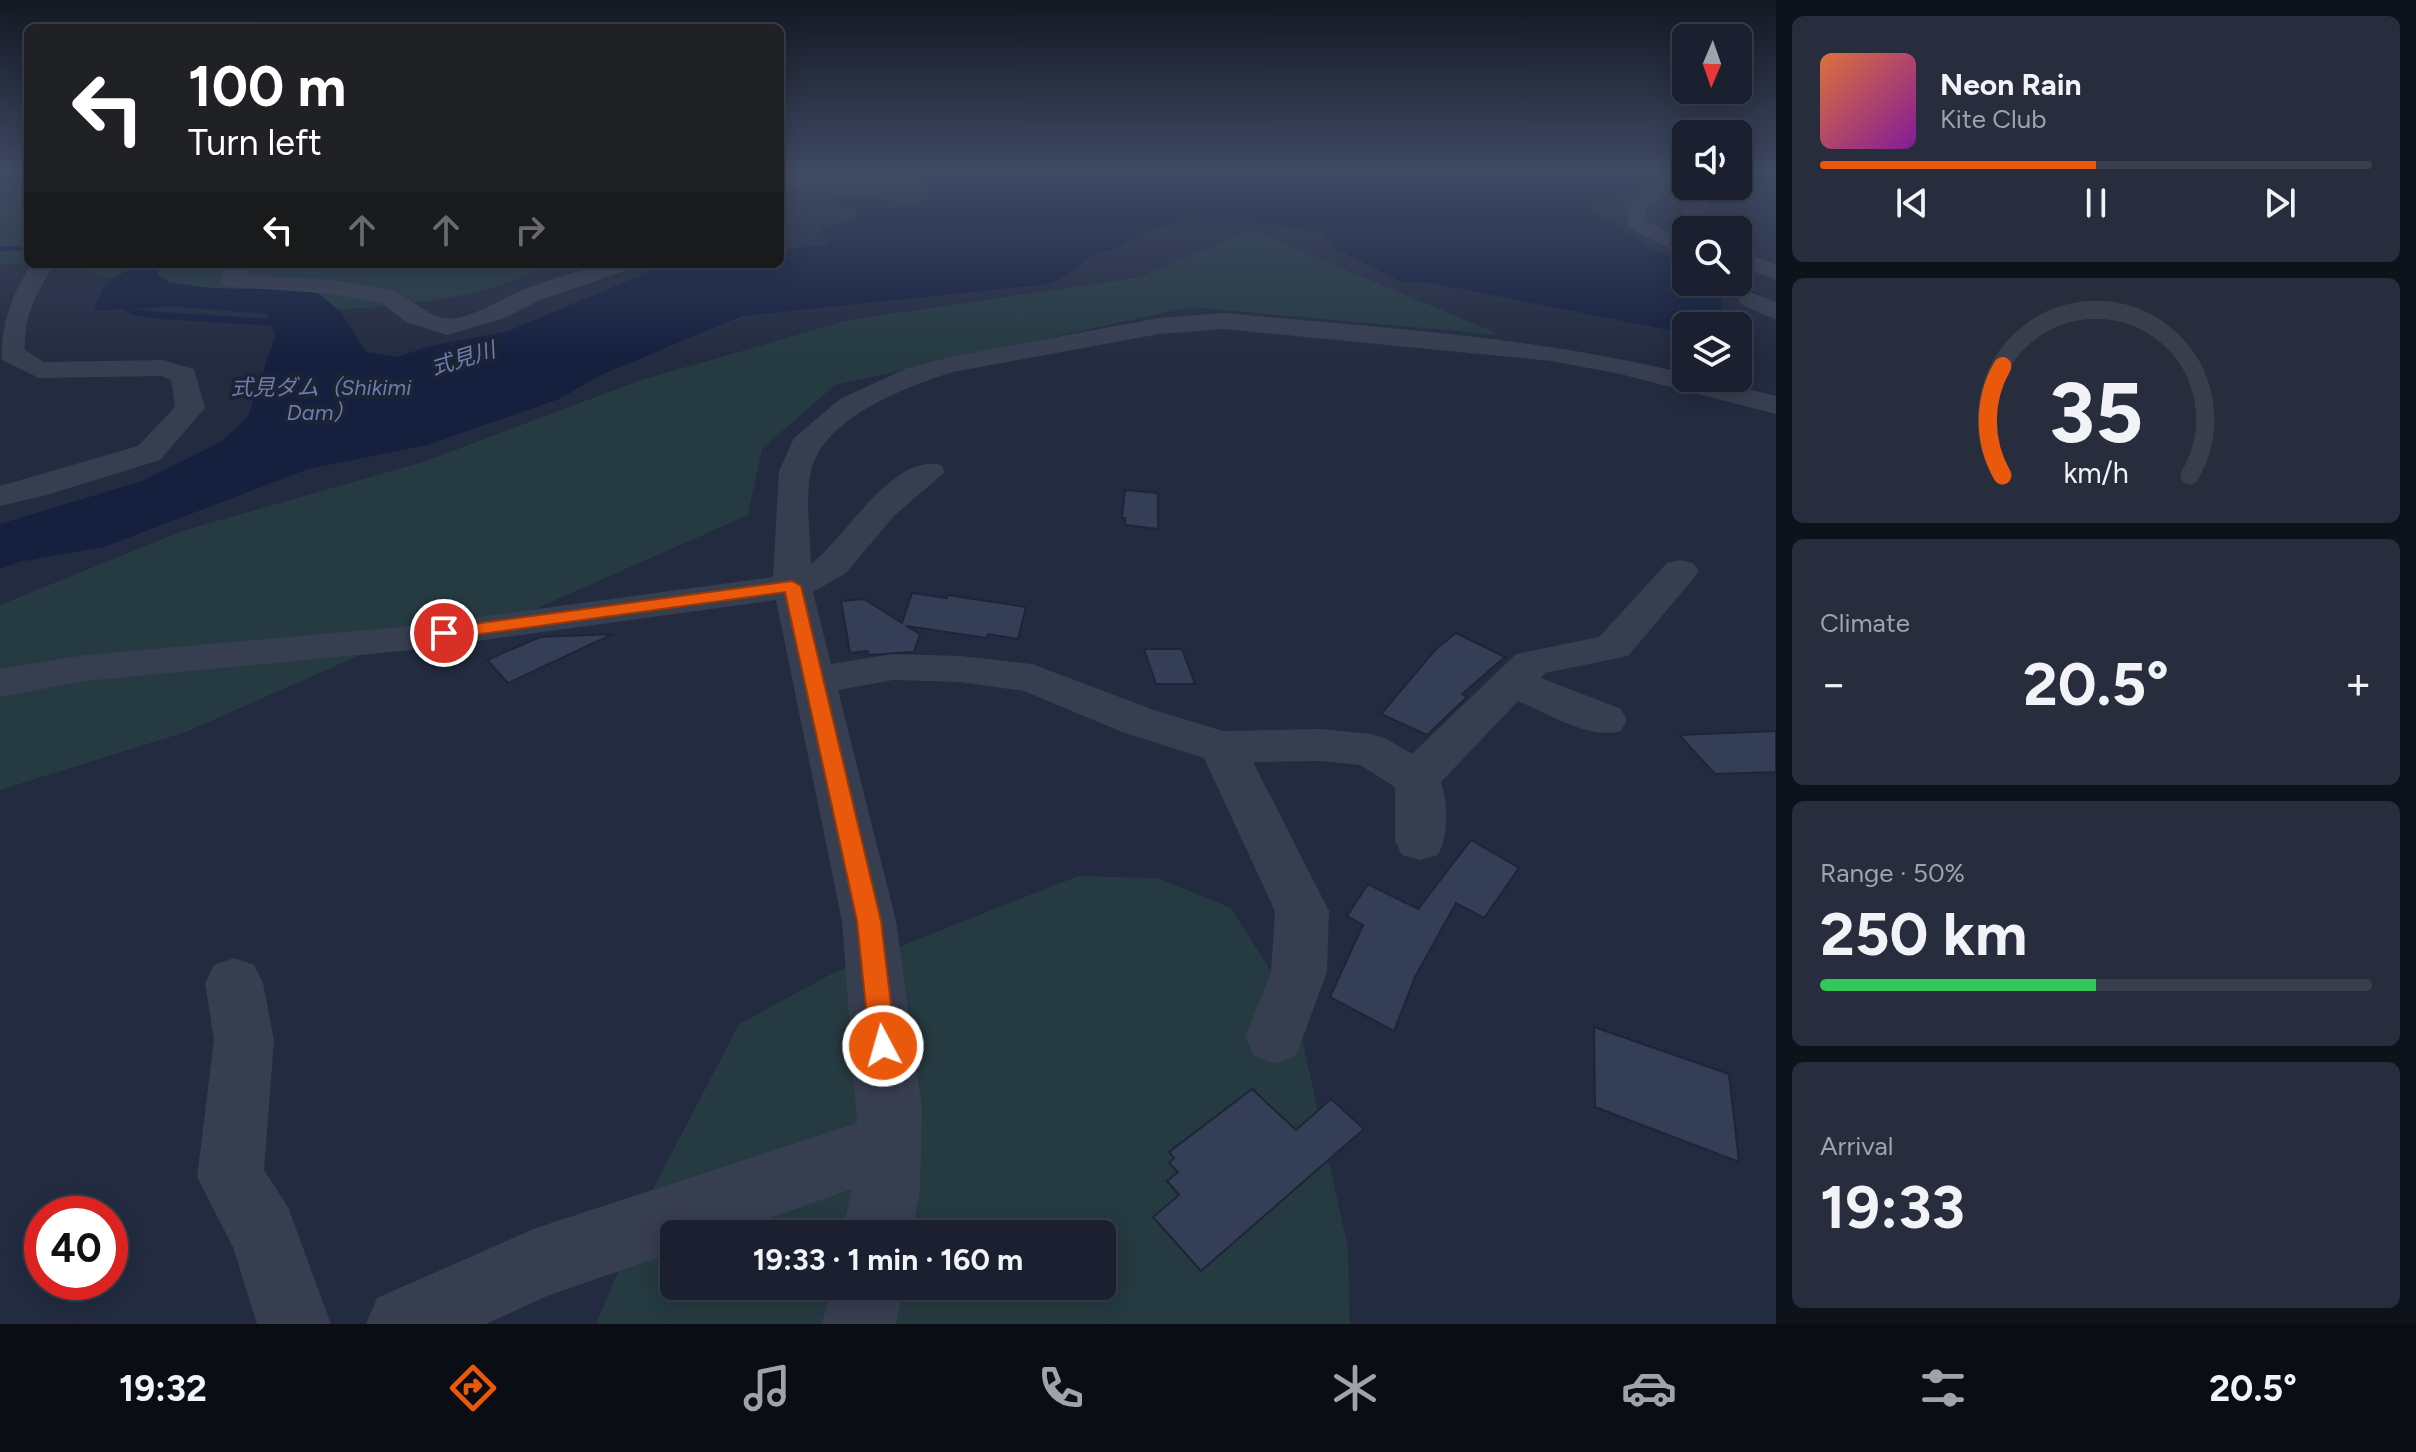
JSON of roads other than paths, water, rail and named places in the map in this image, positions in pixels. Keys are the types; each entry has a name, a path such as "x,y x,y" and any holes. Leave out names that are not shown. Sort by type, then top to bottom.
{"street":[{"path":"1752,263 1776,273"},
{"path":"0,496 149,453 190,408 184,375 163,368 39,370 12,354 10,335 15,312 42,268"},
{"path":"235,268 233,281 333,287 390,297 415,317 447,327 496,313 531,295 610,268"},
{"path":"1752,275 1776,283"},
{"path":"1750,299 1776,312"},
{"path":"880,1220 886,1190 890,1108 869,921 792,586 792,493 795,471 805,445 827,424 850,405 915,375 949,365 1181,323 1224,321 1521,350 1621,366 1776,405"},
{"path":"0,683 85,668 412,638 792,586 812,580 842,560 873,518 901,491 929,472"},
{"path":"1416,778 1531,663 1613,647 1680,571"},
{"path":"814,680 893,667 961,669 1032,678 1138,721 1222,747 1321,745 1371,750 1416,778 1421,795 1420,841"},
{"path":"1511,682 1605,720"},
{"path":"1222,747 1302,911 1299,972 1275,1037"},
{"path":"234,983 244,1040 230,1177 263,1232 294,1324"},
{"path":"403,1324 536,1264 888,1145"},
{"path":"859,1324 865,1300"}],"water":[{"name":"式見ダム（Shikimi Dam）","path":"823,235 1138,235 1117,248 1091,254 1077,269 1049,284 742,316 603,374 559,399 427,445 308,469 104,547 19,562 0,569 0,524 142,481 221,442 248,417 275,336 267,314 173,306 94,311 101,292 120,274 150,268 168,282 210,288 314,290 341,312 366,352 398,357 426,347 508,331 658,268 784,268 784,250 828,245"},
{"name":"式見ダム（Shikimi Dam）","path":"1326,235 1631,235 1650,248 1672,257 1672,296 1748,296 1721,298 1721,312 1672,312 1672,331 1431,283 1402,282 1334,247"}],"waterway":[{"path":"0,249 24,248"},
{"path":"152,274 157,268"},
{"path":"145,281 152,274"},
{"path":"125,302 122,305 135,312 153,315 282,323"}],"water label":[{"name":"式見川","path":"463,358"}]}
